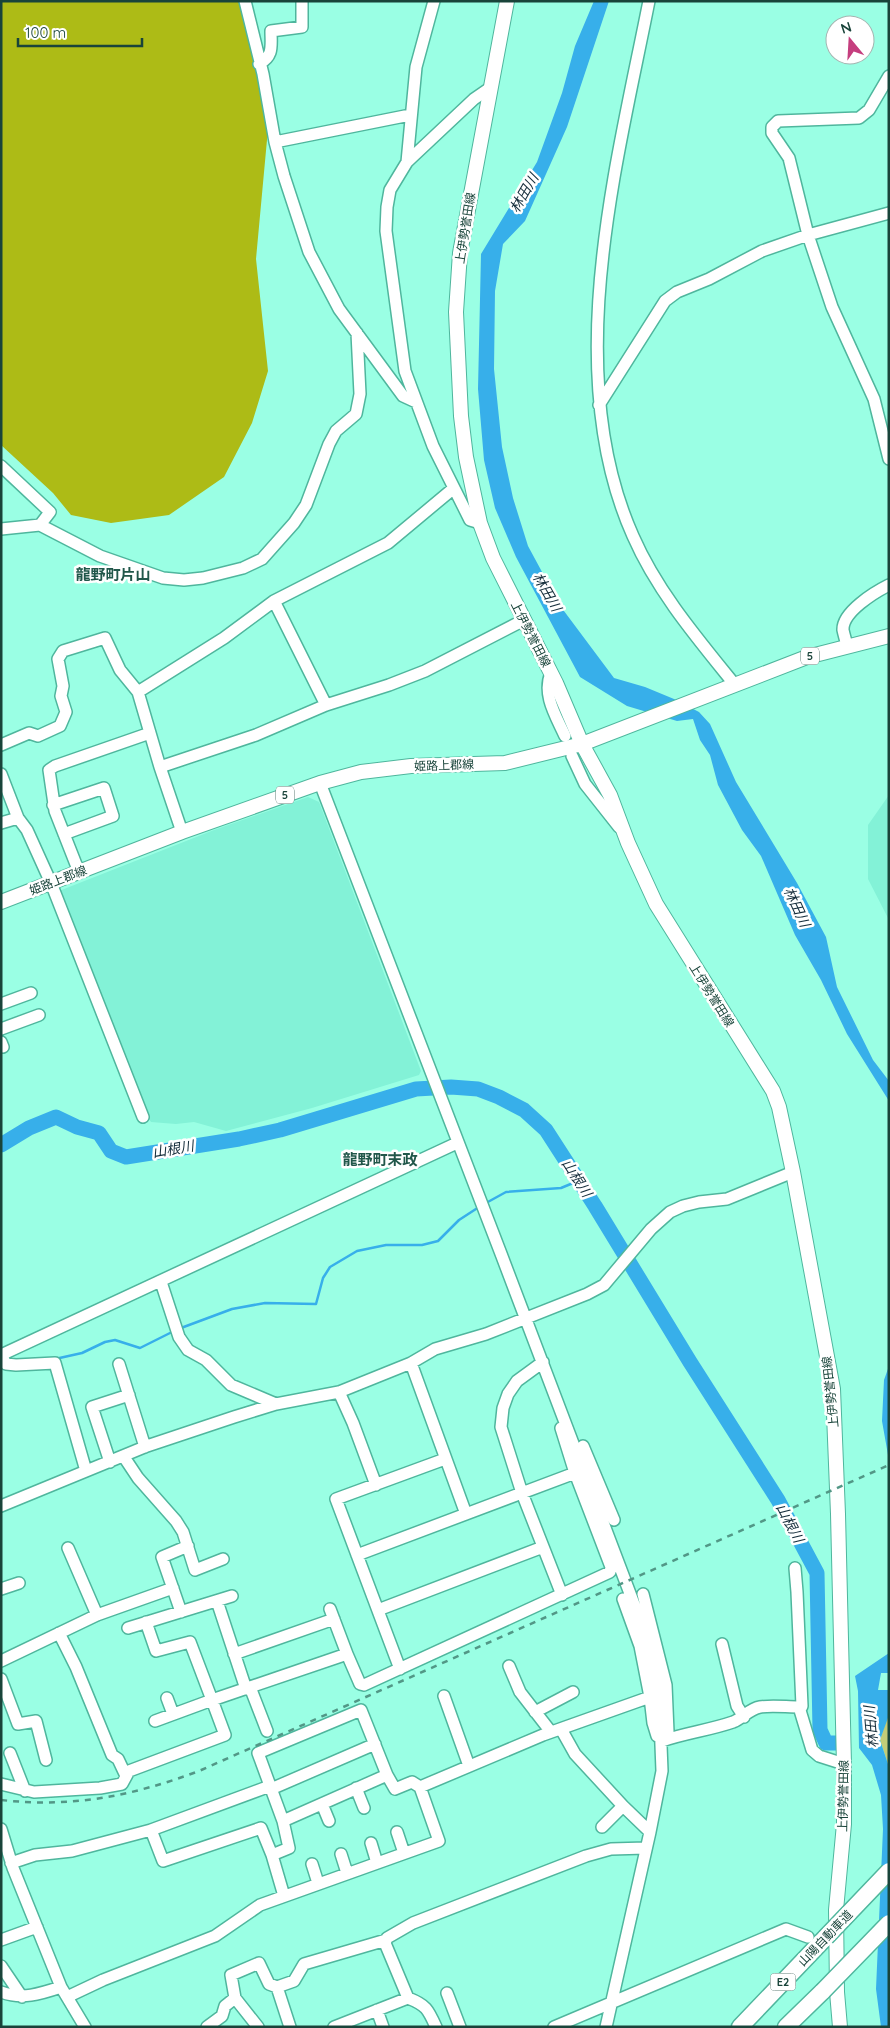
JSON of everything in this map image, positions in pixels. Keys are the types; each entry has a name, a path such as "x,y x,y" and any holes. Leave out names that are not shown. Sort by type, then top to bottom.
{"highway":[{"name":"山陽自動車道","path":"740,2027 889,1872"},
{"path":"786,2027 889,1923"}],"main road":[{"name":"上伊勢誉田線","path":"507,1 460,253 456,312 461,416 466,458 480,523 493,558 551,673 582,744 610,795 656,904 772,1092 779,1107 793,1172 832,1389 838,1514 844,1764 844,1824 836,1910 837,1992 840,2027"},
{"name":"姫路上郡線","path":"1,902 182,832 320,783 361,772 411,766 505,763 582,744 807,658 889,636"}],"street":[{"path":"245,1 284,176 309,252 339,309 403,396 416,402"},
{"path":"259,64 267,60 271,51 271,31 302,27 302,1"},
{"path":"406,162 416,67 434,1"},
{"path":"649,1 610,207 598,319 597,376 599,405 606,450 621,506 633,537 666,595 692,632 735,685"},
{"path":"889,76 869,110 859,118 778,121 772,127 772,133 789,158 808,234 832,307 874,399 889,459"},
{"path":"480,523 470,520 433,446 416,402 406,370 386,231 390,190 406,162 474,99 490,88"},
{"path":"276,142 410,115"},
{"path":"599,405 665,301 677,292 709,279 762,250 808,234 889,213"},
{"path":"1,528 40,524 100,556 163,578 184,580 203,578 243,568 262,559 294,523 306,505 329,444 336,431 356,414 360,394 358,333"},
{"path":"1,466 50,512 40,524"},
{"path":"138,692 224,638 274,601 388,543 454,488"},
{"path":"847,646 843,630 846,619 871,594 889,585"},
{"path":"274,601 326,705"},
{"path":"160,767 256,735 326,705 389,685 424,671 524,620"},
{"path":"1,745 29,733 38,736 60,726 66,712 62,696 64,686 58,659 64,651 105,638 120,670 138,692 182,832"},
{"path":"551,673 547,681 550,704 565,736"},
{"path":"79,872 53,805 48,777 49,770 55,766 150,733"},
{"path":"572,756 585,784 625,834"},
{"path":"1,774 18,818 28,830 51,883 144,1117"},
{"path":"320,783 457,1143 543,1362 645,1633 659,1694 665,1740"},
{"path":"53,805 104,788 113,816 64,834"},
{"path":"1,823 18,818"},
{"path":"1,1004 31,993"},
{"path":"1,1030 39,1015"},
{"path":"86,1471 55,1363 6,1364 1,1355 457,1143"},
{"path":"1,1506 145,1447 276,1404 339,1392 411,1363 435,1349 486,1334 604,1286 651,1230 670,1212 699,1202 727,1199 793,1172"},
{"path":"161,1282 177,1332 188,1350 206,1360 231,1385 276,1404"},
{"path":"543,1362 517,1381 508,1394 503,1408 501,1427 522,1493 562,1596"},
{"path":"411,1363 466,1514"},
{"path":"119,1364 145,1447"},
{"path":"339,1392 376,1484"},
{"path":"110,1462 92,1407 129,1395"},
{"path":"234,1654 332,1614 360,1684 364,1685 562,1596 610,1572 611,1567 575,1473 558,1415 558,1402"},
{"path":"558,1402 570,1414 614,1520"},
{"path":"124,1457 138,1478 176,1521 188,1546 195,1570 223,1559"},
{"path":"400,1669 336,1499 445,1459"},
{"path":"357,1555 575,1473"},
{"path":"181,1612 162,1557 188,1546"},
{"path":"378,1610 543,1547"},
{"path":"68,1548 97,1615"},
{"path":"794,1568 802,1696 800,1710"},
{"path":"1,1589 19,1583"},
{"path":"1,1661 97,1615 173,1588"},
{"path":"606,2027 650,1832 662,1771 665,1740 666,1685 643,1594"},
{"path":"128,1628 232,1596"},
{"path":"623,1599 640,1646 656,1734 665,1740 733,1722 759,1707 799,1707 812,1750 819,1756 844,1764"},
{"path":"217,1600 234,1654 267,1731"},
{"path":"1,1784 34,1792 100,1788 122,1784 129,1771 225,1735 190,1642 156,1651 146,1622"},
{"path":"59,1633 76,1668 112,1755 118,1759 126,1776"},
{"path":"722,1644 738,1706 744,1717"},
{"path":"155,1721 347,1654"},
{"path":"509,1666 520,1692 535,1712 556,1730 575,1754 650,1832"},
{"path":"1,1679 18,1724 36,1721 46,1760"},
{"path":"535,1712 573,1692"},
{"path":"444,1696 469,1766"},
{"path":"420,1786 556,1730 650,1697"},
{"path":"167,1698 173,1714"},
{"path":"1,1992 22,1997 34,1996 64,1992 103,1980 215,1936 260,1905 439,1841 420,1786 412,1782 395,1789 386,1775 361,1710 258,1753 283,1821 289,1848 272,1855"},
{"path":"11,1863 35,1855 72,1851 151,1830 270,1788 374,1744"},
{"path":"10,1753 25,1790"},
{"path":"283,1821 386,1775"},
{"path":"356,1788 364,1808"},
{"path":"322,1804 329,1821"},
{"path":"602,1827 623,1806"},
{"path":"151,1830 163,1861 261,1828 272,1855 284,1896"},
{"path":"1,1829 11,1863 30,1913 64,1992 85,2027"},
{"path":"397,1832 404,1853"},
{"path":"371,1843 376,1863"},
{"path":"258,2027 235,1998 231,1975 259,1964 269,1984 277,1987 294,1981 304,1964 386,1940 413,1924 586,1856 611,1849 646,1848"},
{"path":"341,1854 348,1873"},
{"path":"312,1864 318,1883"},
{"path":"1,1940 37,1927"},
{"path":"554,2027 786,1929 808,1937"},
{"path":"386,1940 408,1998"},
{"path":"1,1966 22,1997"},
{"path":"277,1987 290,2027"},
{"path":"447,1993 460,2027"},
{"path":"207,2027 222,2016 225,2006 235,1998"},
{"path":"334,2027 408,1998 423,2003 430,2012 436,2027"},
{"path":"377,2010 383,2027"}],"shaded area":[{"path":"889,795 889,920 868,879 868,825"},
{"path":"308,797 319,802 421,1071 419,1075 312,1108 226,1131 194,1122 176,1124 151,1122 59,891 214,830"}],"green space":[{"path":"1,1 242,1 268,129 256,259 268,371 252,423 224,477 169,515 111,523 71,515 53,493 1,445"},
{"path":"889,1715 889,1767 880,1740"}],"water":[{"name":"林田川","path":"594,1 609,1 567,127 525,221 503,244 495,291 494,369 502,447 513,498 528,546 561,607 614,678 645,687 674,699 699,712 710,724 736,782 797,883 826,937 837,987 873,1060 889,1081 889,1101 847,1034 821,980 795,935 761,856 742,830 718,785 710,755 700,740 693,719 677,721 627,706 580,677 516,557 495,508 484,460 478,389 481,254 537,162 562,93 575,46"},
{"path":"889,1366 889,1508 888,1455 882,1421 884,1380"},
{"name":"林田川","path":"889,1653 889,1673 881,1673 878,1690 889,1690 889,1715 880,1740 889,1767 889,2027 881,2027 876,1989 883,1829 881,1795 872,1765 859,1748 858,1691 855,1676"}],"waterway":[{"name":"山根川","path":"1,1145 29,1128 56,1117 77,1127 99,1133 111,1151 126,1157 239,1139 280,1130 416,1089 451,1087 478,1089 524,1110 546,1130 595,1206 690,1362 778,1500 817,1573 820,1730 826,1743 836,1743"},
{"path":"486,1203 506,1192 561,1188 578,1181"},
{"path":"181,1328 232,1309 265,1303 316,1304 323,1278 330,1267 357,1251 386,1245 422,1245 438,1241 459,1220 479,1207"},
{"path":"55,1359 82,1353 105,1342 115,1340 140,1348 174,1331"}],"railway":[{"path":"1,1800 53,1802 102,1798 150,1787 199,1771 889,1465"}],"district":[{"name":"龍野町片山","path":"113,574"},
{"name":"龍野町末政","path":"380,1159"}]}
